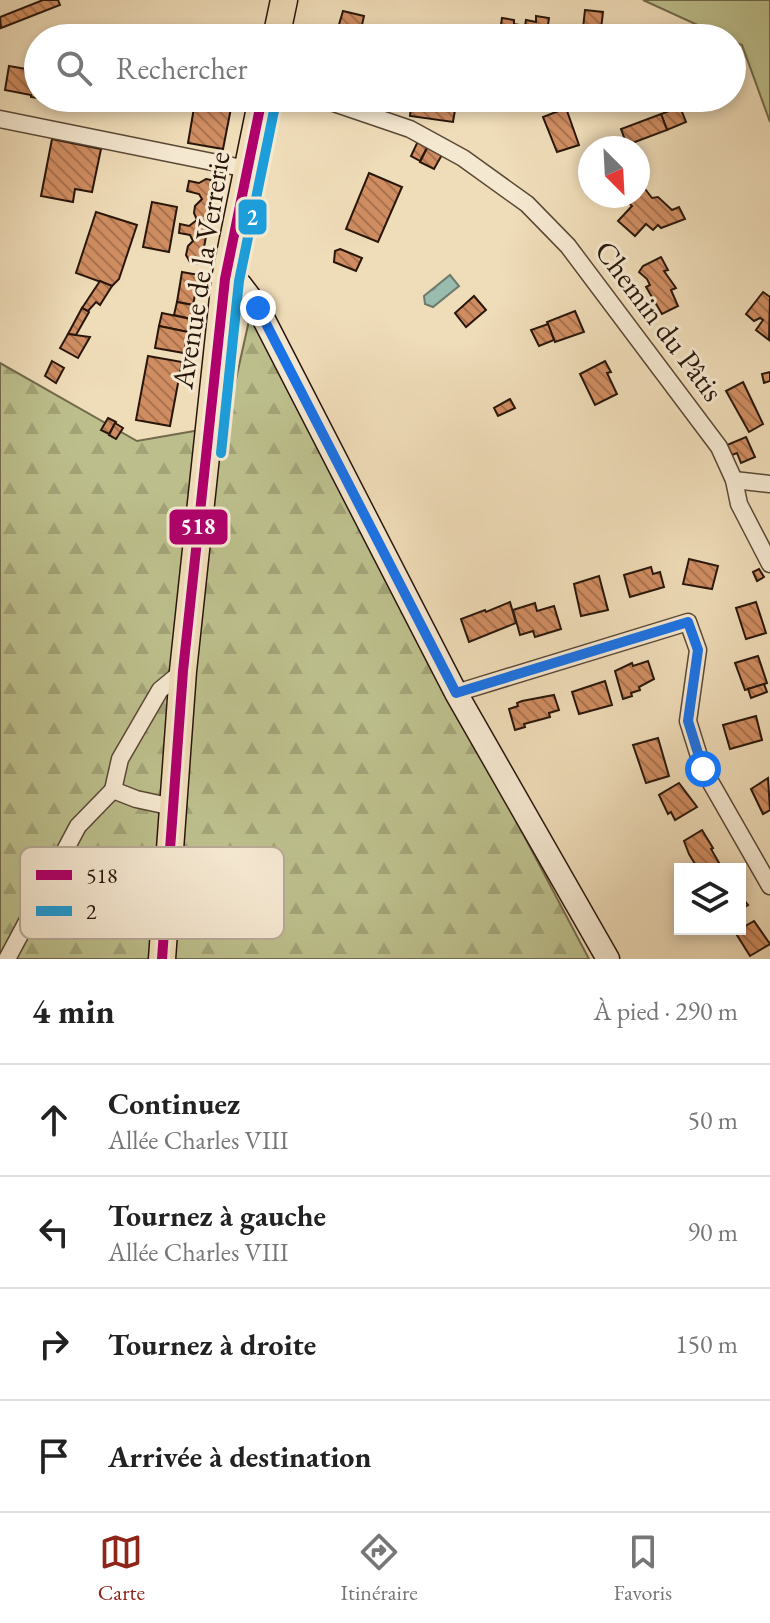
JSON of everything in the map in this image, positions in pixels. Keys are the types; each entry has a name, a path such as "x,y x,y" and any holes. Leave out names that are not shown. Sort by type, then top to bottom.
{"main road":[{"path":"279,24 284,0"},
{"name":"Avenue de la Verrerie","path":"170,847 183,671 225,279 259,112"},
{"name":"Avenue de la Verrerie","path":"162,959 163,939"}],"street":[{"name":"Chemin du Pâtis","path":"360,112 410,129 463,158 527,204 568,246 719,447 734,480 739,504 770,564"},
{"path":"0,119 247,169"},
{"path":"225,279 240,284 258,308 456,693 608,959"},
{"path":"734,480 770,484"},
{"path":"456,693 688,622 698,650 688,721 703,769 770,886"},
{"path":"67,847 78,826 113,790 120,759 160,690 183,671"},
{"path":"113,790 173,807"},
{"path":"7,959 20,935"}],"green space":[{"path":"643,0 770,0 770,122 746,56 746,24 695,24"},
{"path":"250,316 589,959 0,959 0,363 137,441 200,430 229,411"}],"water":[{"path":"450,275 459,286 433,307 425,304 424,296"}],"building":[{"path":"43,0 58,0 60,5 1,28 0,17"},
{"path":"585,10 603,12 602,24 583,24"},
{"path":"343,11 364,16 362,24 339,24"},
{"path":"536,16 549,18 548,24 525,24 526,20 536,22"},
{"path":"502,18 514,20 514,24 501,24"},
{"path":"9,66 24,69 24,94 5,90"},
{"path":"193,112 230,112 223,149 188,143"},
{"path":"410,112 455,112 453,122 410,116"},
{"path":"567,112 578,145 557,152 543,117"},
{"path":"682,112 686,122 667,130 661,114"},
{"path":"661,114 667,130 650,136 624,136 621,129"},
{"path":"52,139 101,149 92,192 75,189 73,202 41,196"},
{"path":"418,141 428,146 420,161 411,156"},
{"path":"428,146 443,153 434,169 420,162"},
{"path":"369,173 402,187 378,242 346,229"},
{"path":"206,179 216,181 201,264 190,262 186,255 193,241 190,235 179,233 180,224 189,226 197,220 195,206 202,199 199,194 187,191 189,181 199,183"},
{"path":"650,195 658,197 672,210 679,207 685,219 661,228 658,225 653,230 646,224 635,236 618,221 630,208 650,208"},
{"path":"152,202 177,207 169,252 143,247"},
{"path":"96,212 137,225 119,279 112,286 76,273"},
{"path":"340,249 362,258 356,271 334,262 335,251"},
{"path":"661,257 668,270 664,271 676,288 671,290 678,306 662,314 646,287 650,285 647,279 639,272 643,266"},
{"path":"182,272 199,275 193,305 177,302"},
{"path":"100,281 112,286 100,305 96,302 88,311 82,308"},
{"path":"763,292 770,297 769,340 756,330 763,320 754,321 746,314"},
{"path":"474,296 486,310 466,327 455,313"},
{"path":"177,302 193,305 191,319 174,315"},
{"path":"82,308 89,312 76,335 68,334"},
{"path":"575,311 584,332 555,342 547,322"},
{"path":"162,313 191,319 188,332 159,326"},
{"path":"548,324 554,340 539,346 531,330"},
{"path":"159,326 188,332 184,353 155,348"},
{"path":"68,334 90,337 78,358 60,348"},
{"path":"148,356 182,362 170,426 136,420"},
{"path":"52,361 64,368 56,383 45,376"},
{"path":"605,361 617,394 595,405 580,374"},
{"path":"770,372 770,381 764,383 762,374"},
{"path":"743,382 763,424 749,432 726,391"},
{"path":"510,399 515,408 498,416 494,408"},
{"path":"108,418 116,422 109,434 101,430"},
{"path":"115,423 123,428 116,439 109,435"},
{"path":"746,437 755,457 741,463 737,453 732,455 727,445"},
{"path":"689,559 718,566 712,589 683,584"},
{"path":"651,567 653,574 660,572 664,587 630,597 624,575"},
{"path":"759,569 764,577 757,581 753,572"},
{"path":"599,576 608,610 581,616 574,584"},
{"path":"510,602 516,623 469,642 461,619"},
{"path":"756,602 766,633 746,639 736,608"},
{"path":"535,603 537,611 554,606 561,629 535,637 533,631 520,635 513,610"},
{"path":"758,656 767,683 745,690 735,663"},
{"path":"648,661 654,679 623,699 615,671 632,663 633,666"},
{"path":"605,681 612,705 579,714 572,692"},
{"path":"764,684 767,692 751,698 748,689"},
{"path":"554,695 559,710 549,713 550,717 524,724 525,727 515,730 509,709 522,701"},
{"path":"756,716 762,740 730,749 723,725"},
{"path":"658,738 669,776 646,783 633,745"},
{"path":"768,778 770,810 763,814 751,789"},
{"path":"679,783 697,807 675,820 671,812 668,814 659,795"},
{"path":"702,830 719,863 694,863 684,841"},
{"path":"754,921 770,944 750,956 737,935 746,935 746,926"}],"transit line":[{"name":"518","path":"170,847 183,671 225,279 259,112"},
{"name":"2","path":"221,453 239,281 274,112"},
{"name":"518","path":"162,959 163,939"}],"route":[{"path":"258,308 456,693 688,622 698,650 688,721 703,769"}]}
